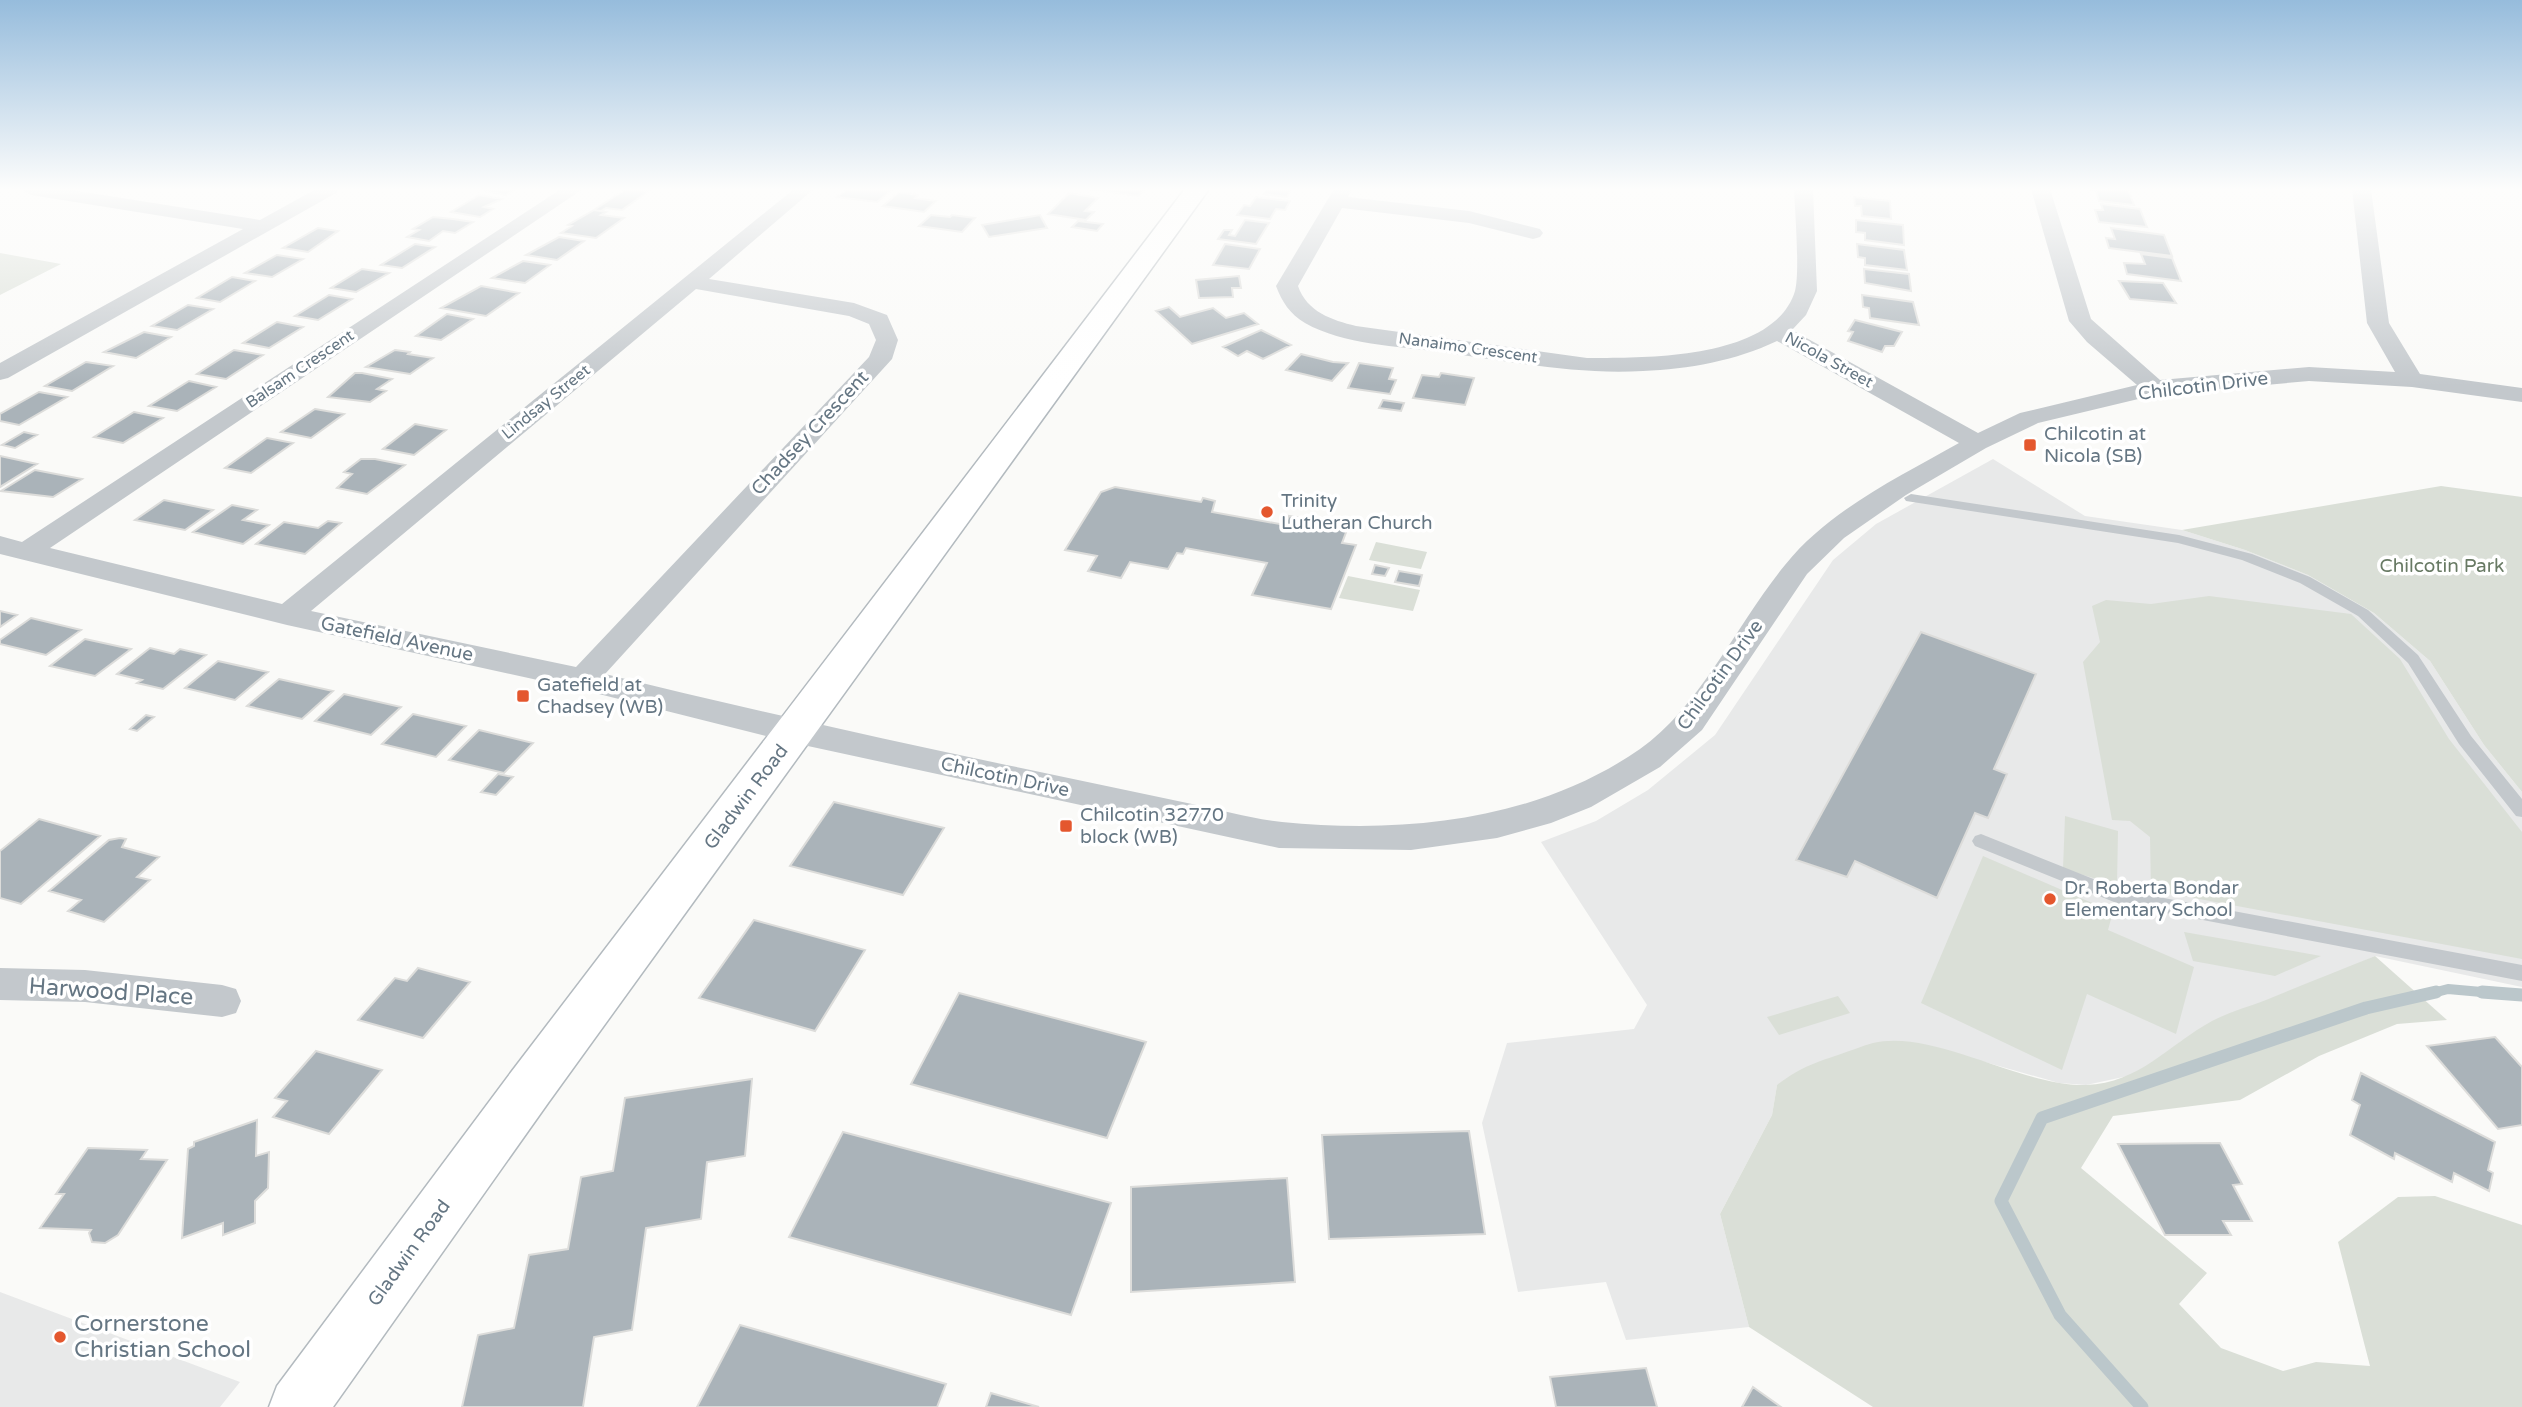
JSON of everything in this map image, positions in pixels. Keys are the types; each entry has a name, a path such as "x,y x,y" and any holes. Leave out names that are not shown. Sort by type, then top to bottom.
{"main road":[{"name":"Gladwin Road","path":"298,1407 530,1087 1148,255"}],"street":[{"path":"0,373 211,255"},
{"name":"Balsam Crescent","path":"13,548 469,255"},
{"name":"Lindsay Street","path":"288,615 725,255"},
{"name":"Nanaimo Crescent","path":"1305,255 1287,286 1290,300 1327,326 1356,333 1546,359 1617,365 1693,360 1750,344 1777,331"},
{"name":"Nicola Street","path":"1806,255 1807,291 1795,315 1777,331 1977,443"},
{"path":"2060,255 2080,321 2155,388"},
{"path":"2370,255 2378,323 2412,380"},
{"name":"Chadsey Crescent","path":"583,680 880,359 887,340 879,320 854,310 692,282"},
{"name":"Chilcotin Drive","path":"794,732 1279,835 1353,840 1420,837 1488,828 1545,814 1590,795 1660,751 1691,721 1797,568 1813,550 1857,514 1977,443 2029,418 2155,388 2309,374 2412,380 2522,395"},
{"name":"Gatefield Avenue","path":"13,548 288,615 583,680 794,732"},
{"name":"Harwood Place","path":"0,984 85,986 222,1001"}],"lane":[{"path":"1912,498 2179,539 2247,557 2305,580 2363,613 2413,659 2465,740 2522,811"},
{"path":"1981,841 2119,897 2522,973"}],"shaded area":[{"name":"Dr. Roberta Bondar Elementary School","path":"1993,459 2085,516 2182,530 2245,550 2308,575 2374,613 2430,661 2484,745 2522,792 2522,987 2375,956 2181,1041 2159,1060 2128,1076 2086,1085 2059,1083 1932,1047 1902,1042 1777,1085 1772,1115 1720,1214 1749,1327 1626,1340 1606,1282 1518,1292 1482,1123 1507,1043 1634,1029 1647,1005 1541,842 1596,821 1648,790 1715,735 1833,560 1876,524"},
{"name":"Cornerstone Christian School","path":"0,1292 240,1382 220,1407 0,1407"}],"green space":[{"path":"0,255 61,264 0,295"},
{"name":"Chilcotin Park","path":"2441,486 2522,497 2522,792 2484,745 2430,661 2374,613 2308,575 2245,550 2182,530"},
{"path":"1376,542 1427,552 1421,569 1369,560"},
{"path":"1348,576 1420,590 1413,611 1339,598"},
{"path":"2209,596 2351,614 2400,659 2449,739 2522,832 2522,959 2151,890 2150,837 2130,821 2112,820 2083,662 2100,642 2092,606 2106,600 2151,604"},
{"path":"2065,816 2118,831 2117,885 2063,869"},
{"path":"1983,856 2113,912 2108,930 2194,967 2176,1034 2087,994 2062,1070 1921,1003"},
{"path":"2184,932 2321,956 2275,976 2193,961"},
{"path":"2375,956 2447,1020 2397,1024 2319,1056 2240,1100 2113,1116 2081,1168 2207,1273 2179,1304 2221,1348 2283,1371 2316,1362 2370,1366 2338,1242 2398,1197 2435,1196 2522,1225 2522,1407 1873,1407 1749,1327 1720,1214 1772,1115 1777,1085 1792,1075 1813,1064 1869,1044 1897,1041 1951,1051 2061,1083 2105,1083 2138,1070 2218,1018"},
{"path":"1838,996 1850,1013 1779,1035 1767,1017"}],"building":[{"path":"277,255 303,259 272,277 245,273"},
{"path":"398,255 423,255 402,268 381,265"},
{"path":"527,255 565,255 557,260"},
{"path":"1219,255 1257,255 1249,269 1213,265"},
{"path":"1858,255 1905,255 1907,270 1865,265 1865,258"},
{"path":"2141,255 2172,258 2181,281 2127,274 2124,263 2145,264"},
{"path":"523,261 550,265 525,283 492,278"},
{"path":"362,269 389,273 356,292 331,288"},
{"path":"1864,269 1909,274 1911,291 1865,283"},
{"path":"1239,276 1241,288 1232,288 1233,297 1199,298 1196,280"},
{"path":"232,277 255,281 220,302 197,298"},
{"path":"2119,281 2163,283 2176,303 2130,299"},
{"path":"481,286 519,293 486,316 441,308"},
{"path":"329,295 352,299 318,320 295,316"},
{"path":"1862,295 1913,302 1919,325 1870,318 1869,308 1863,307"},
{"path":"188,305 213,309 177,330 152,326"},
{"path":"1169,307 1180,317 1213,308 1226,318 1244,313 1258,324 1192,344 1156,311"},
{"path":"447,314 473,319 441,340 416,336"},
{"path":"1855,320 1902,332 1894,346 1885,346 1882,352 1848,341 1853,332 1848,331"},
{"path":"277,322 303,327 269,348 243,343"},
{"path":"1261,330 1291,345 1263,359 1247,351 1238,356 1223,347"},
{"path":"144,332 171,337 136,358 104,352"},
{"path":"234,350 263,355 226,379 197,374"},
{"path":"395,350 433,358 410,374 366,367"},
{"path":"1301,354 1348,363 1332,381 1286,370"},
{"path":"86,362 113,366 72,391 45,386"},
{"path":"1359,363 1393,368 1389,379 1396,380 1390,394 1348,388"},
{"path":"355,373 392,379 377,389 386,391 370,402 328,397"},
{"path":"1441,373 1474,378 1465,405 1413,398 1422,375 1439,377"},
{"path":"189,381 216,387 177,411 149,406"},
{"path":"39,392 67,397 19,425 0,421 0,414"},
{"path":"1383,400 1404,403 1401,411 1379,408"},
{"path":"315,409 344,414 311,438 281,432"},
{"path":"134,412 163,418 123,443 94,437"},
{"path":"415,424 446,430 414,455 383,449"},
{"path":"24,432 37,435 15,448 2,445"},
{"path":"267,438 293,443 251,473 225,468"},
{"path":"0,456 37,464 0,487"},
{"path":"361,459 405,465 367,494 337,488 352,474 344,472"},
{"path":"35,470 82,479 53,497 1,491"},
{"name":"Trinity Lutheran Church","path":"1115,487 1201,502 1203,498 1215,501 1212,512 1285,525 1289,516 1348,527 1342,543 1356,545 1331,609 1252,595 1267,563 1186,548 1183,554 1177,553 1168,569 1130,562 1121,578 1088,571 1097,556 1065,550 1101,492"},
{"path":"164,500 213,510 185,530 135,520"},
{"path":"232,505 257,510 243,520 269,525 243,544 193,532"},
{"path":"328,521 341,523 305,554 256,544 284,522 318,528"},
{"path":"1375,565 1389,568 1385,576 1372,574"},
{"path":"1399,571 1422,575 1419,586 1395,582"},
{"path":"0,611 17,615 0,627"},
{"path":"31,618 81,630 46,655 0,644 0,640"},
{"path":"1921,632 2036,674 1994,769 2007,774 1988,818 1975,813 1937,898 1855,861 1847,877 1796,860"},
{"path":"85,639 131,649 95,676 50,666"},
{"path":"150,648 174,654 180,649 206,655 163,689 137,683 142,680 117,674"},
{"path":"218,661 268,672 235,700 185,688"},
{"path":"279,679 333,691 302,719 247,706"},
{"path":"344,694 401,707 371,735 315,721"},
{"path":"413,714 466,726 436,757 382,744"},
{"path":"146,715 154,717 137,731 130,729"},
{"path":"479,730 533,743 504,773 449,760"},
{"path":"498,774 513,777 496,795 481,792"},
{"path":"834,802 944,828 903,895 790,866"},
{"path":"39,819 100,836 21,904 0,898 0,851"},
{"path":"126,839 122,847 159,857 137,877 150,880 104,922 68,911 81,900 49,891 109,840"},
{"path":"754,920 865,950 815,1031 699,998"},
{"path":"418,968 470,982 423,1038 358,1020 395,978 407,981"},
{"path":"959,993 1146,1042 1107,1138 911,1084"},
{"path":"2495,1037 2522,1067 2522,1125 2498,1129 2427,1046"},
{"path":"316,1051 382,1070 329,1134 273,1117 287,1101 275,1098"},
{"path":"2361,1073 2495,1142 2488,1170 2493,1173 2489,1191 2454,1173 2452,1182 2395,1153 2394,1159 2350,1135 2360,1105 2352,1100"},
{"path":"752,1079 745,1156 707,1162 701,1219 646,1228 632,1330 594,1337 583,1407 462,1407 478,1335 514,1328 529,1255 568,1249 581,1177 613,1171 625,1098"},
{"path":"257,1120 256,1156 269,1152 268,1188 255,1201 255,1223 223,1235 223,1223 182,1238 188,1149 194,1146 194,1142"},
{"path":"1469,1131 1485,1234 1329,1239 1322,1135"},
{"path":"843,1132 1111,1203 1071,1315 789,1237"},
{"path":"2220,1143 2242,1184 2233,1185 2252,1221 2223,1221 2231,1235 2165,1235 2118,1144"},
{"path":"88,1148 147,1150 141,1159 167,1160 118,1235 105,1243 92,1242 89,1233 91,1230 40,1228 64,1194 56,1194"},
{"path":"1287,1178 1295,1282 1131,1292 1131,1187"},
{"path":"740,1325 946,1384 937,1407 697,1407"},
{"path":"1646,1368 1657,1407 1556,1407 1550,1377"},
{"path":"1753,1387 1781,1407 1742,1407"},
{"path":"991,1393 1039,1407 986,1407"}],"waterway":[{"path":"2429,994 2448,989 2504,994"},
{"path":"2142,1407 2060,1315 2001,1201 2042,1118 2366,1008 2436,992"},
{"path":"2482,992 2522,995"}],"place":[{"name":"Chilcotin at Nicola (SB)","path":"2030,445"},
{"name":"Trinity Lutheran Church","path":"1267,512"},
{"name":"Gatefield at Chadsey (WB)","path":"523,696"},
{"name":"Chilcotin 32770 block (WB)","path":"1066,826"},
{"name":"Dr. Roberta Bondar Elementary School","path":"2050,899"},
{"name":"Cornerstone Christian School","path":"60,1337"}]}
